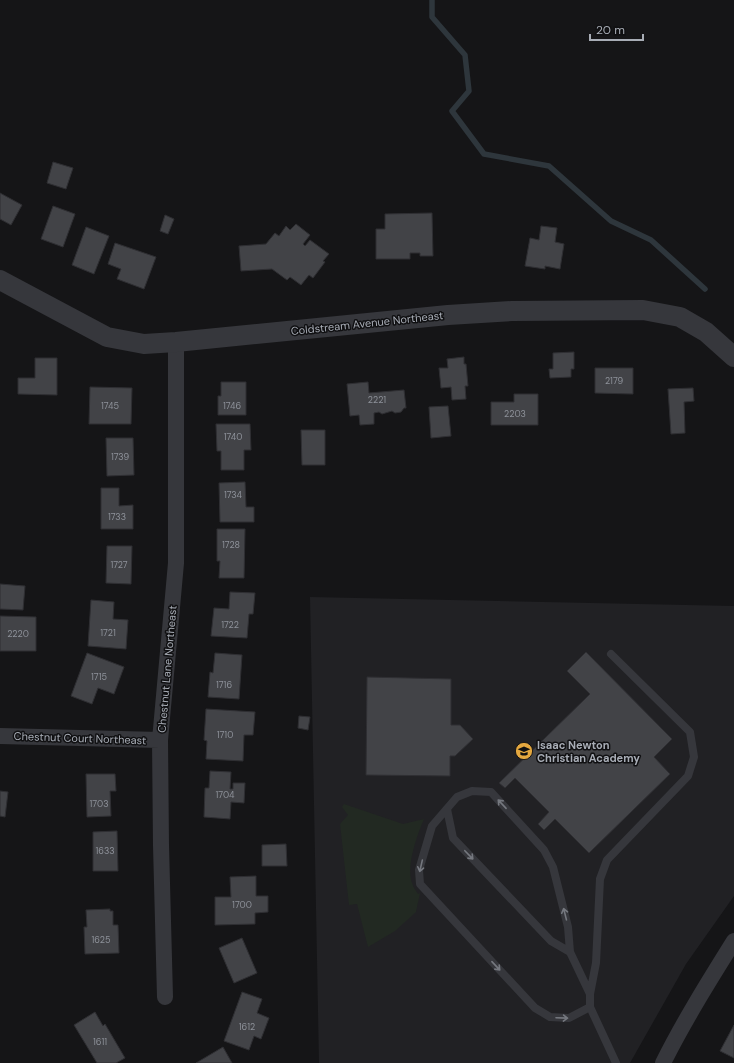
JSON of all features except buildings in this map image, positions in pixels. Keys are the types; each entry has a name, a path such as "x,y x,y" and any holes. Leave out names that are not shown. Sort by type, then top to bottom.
{"street":[{"name":"Coldstream Avenue Northeast","path":"0,280 107,337 144,344 440,316 512,311 643,310 680,317 706,332 734,357"},
{"name":"Chestnut Lane Northeast","path":"165,997 160,740 176,563 176,342"},
{"name":"Chestnut Court Northeast","path":"0,736 160,740"},
{"path":"663,1063 707,984 734,941"}],"lane":[{"path":"611,654 690,732 694,757 688,776 607,860 600,879 596,963 590,994 590,1007 616,1063"},
{"path":"590,994 570,952 568,927 553,867 544,850 491,792 472,791 456,797 432,826 419,870 420,884 535,1008 550,1017 569,1018 590,1007"},
{"path":"447,809 453,838 551,941 570,952"}],"shaded area":[{"name":"Isaac Newton Christian Academy","path":"310,597 734,606 734,896 686,964 630,1063 319,1063"},
{"path":"344,804 403,824 424,819 418,833 410,868 412,884 418,894 420,893 416,912 395,931 368,947 357,904 349,905 340,824 348,815 342,807"}],"waterway":[{"path":"432,0 432,17 465,55 469,91 452,111 484,154 549,166 611,221 651,240 705,289"}],"place":[{"name":"Isaac Newton Christian Academy","path":"524,751"}]}
